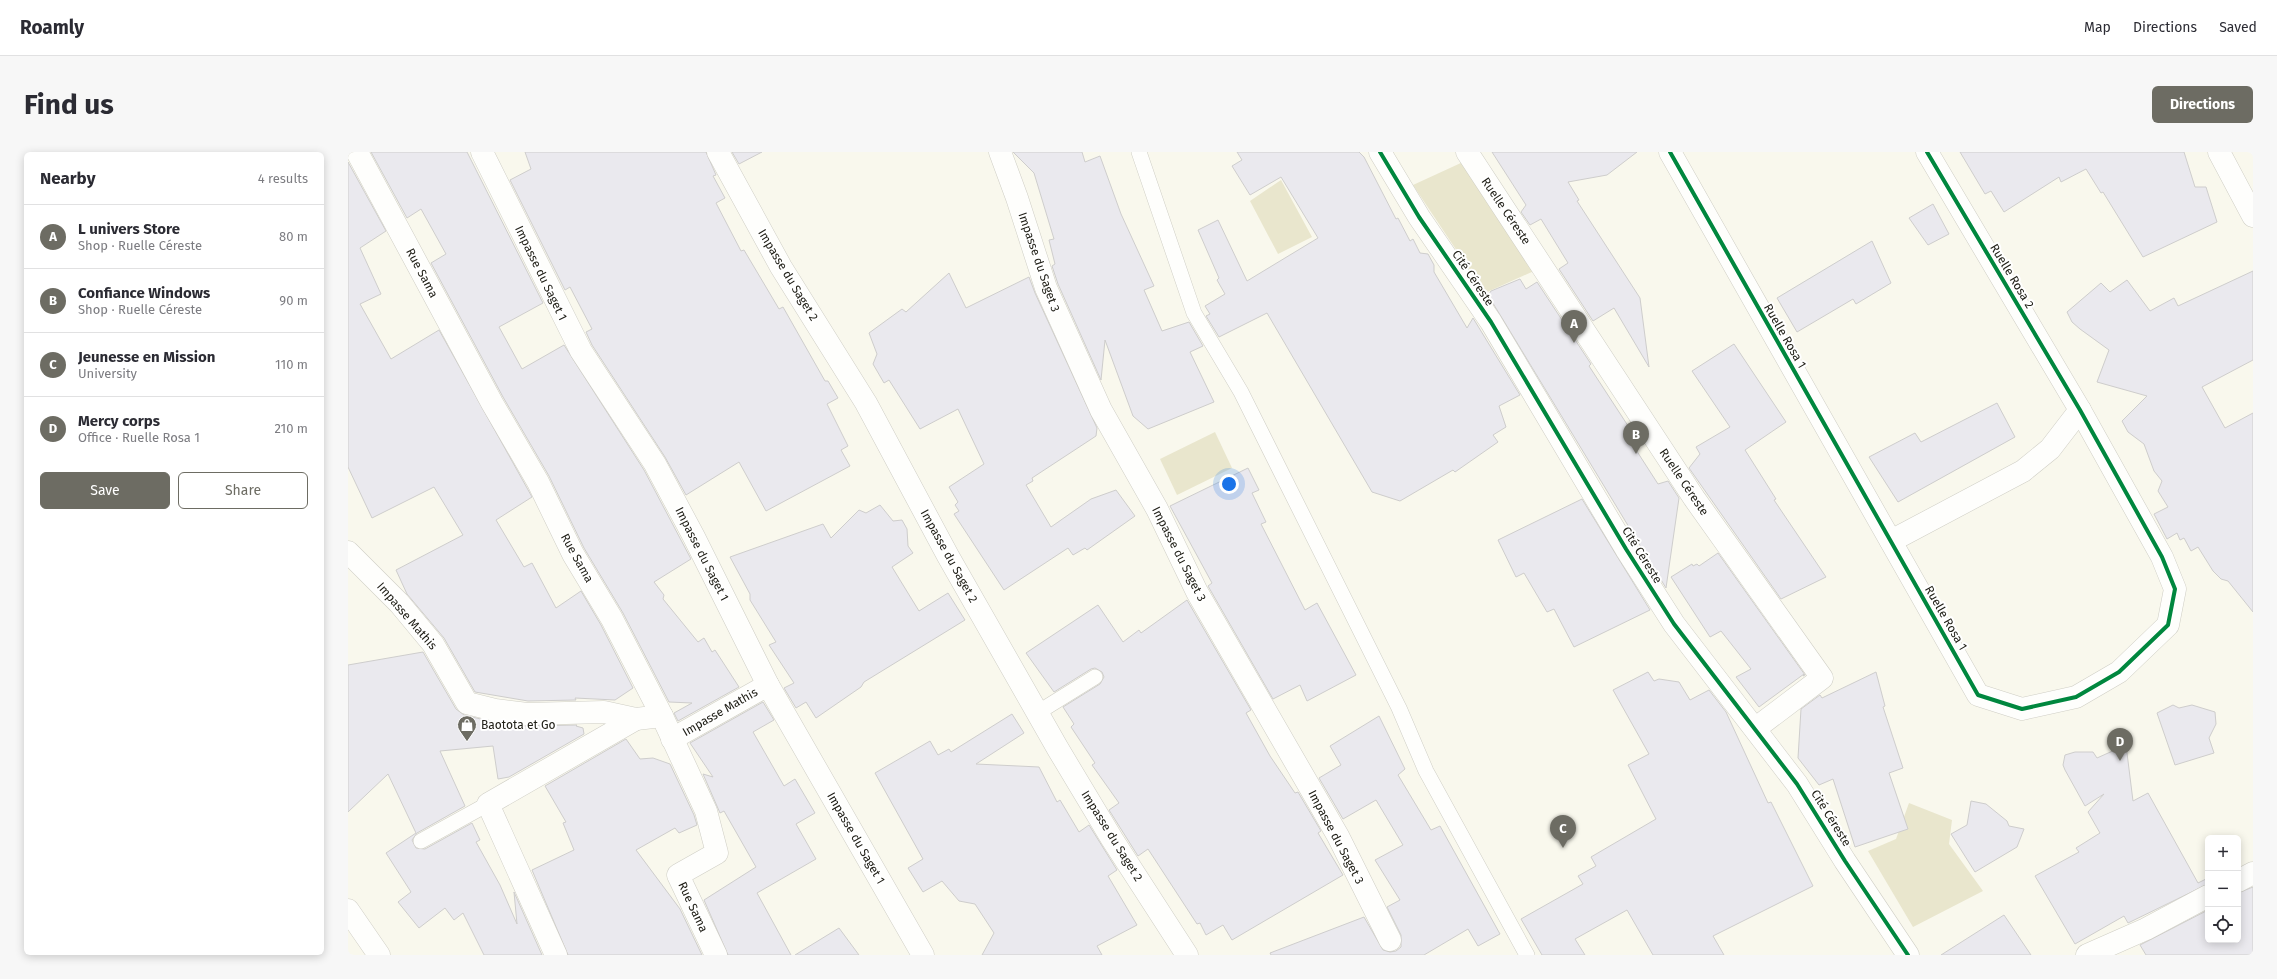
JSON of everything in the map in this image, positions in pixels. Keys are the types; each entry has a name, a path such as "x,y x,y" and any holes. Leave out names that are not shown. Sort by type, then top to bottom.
{"street":[{"name":"Rue Sama","path":"357,152 492,403 538,482 572,554 612,619 662,716 706,812 717,853 678,875 716,955"},
{"name":"Impasse du Saget 1","path":"482,152 581,351 655,464 694,536 768,685 923,955"},
{"name":"Impasse du Saget 2","path":"718,152 781,267 866,402 948,556 1037,713 1112,839 1162,913 1187,955"},
{"name":"Impasse du Saget 3","path":"1000,152 1017,198 1046,288 1101,410 1157,509 1197,592 1338,836 1390,940"},
{"name":"Cité Céreste","path":"1380,152 1419,216 1491,322 1626,549 1674,624 1756,728 1797,784 1908,955"},
{"name":"Ruelle Céreste","path":"1467,152 1689,491 1822,678 1756,728"},
{"name":"Ruelle Rosa 1","path":"1670,152 1978,695 2022,709 2076,697 2118,672 2168,625 2175,589 2162,557 2080,410"},
{"name":"Ruelle Rosa 2","path":"1927,152 2080,410"},
{"path":"2219,152 2253,216"},
{"path":"1891,541 2023,471 2050,449 2080,410"},
{"name":"Impasse Mathis","path":"348,552 399,603 434,644 466,703 495,710 527,714 604,712 636,719 662,716"},
{"name":"Impasse Mathis","path":"672,739 768,685"},
{"path":"556,955 488,804 636,719"},
{"path":"2241,879 2253,873"},
{"path":"2087,955 2146,929 2205,898"},
{"path":"348,910 379,955"}],"lane":[{"path":"1139,152 1194,313 1241,392 1396,701 1426,771 1527,955"},
{"path":"1037,713 1095,677"},
{"path":"421,841 488,804"}],"shaded area":[{"path":"1463,162 1534,271 1485,293 1413,185"},
{"path":"1281,180 1312,237 1278,254 1250,201"},
{"path":"1215,432 1232,468 1177,495 1160,459"},
{"path":"1909,803 1952,820 1949,844 1983,891 1913,927 1868,851 1896,839"}],"building":[{"path":"371,152 467,152 543,303 499,327 522,369 564,345 644,470 691,559 654,582 664,595 663,599 698,642 704,638 712,652 715,650 739,687 678,721 674,713 692,703 669,702 623,613 584,548 549,476 503,397 431,263 446,254 421,209 407,218"},
{"path":"525,152 706,152 716,175 713,176 725,198 716,203 741,251 744,250 779,309 783,307 825,381 828,381 838,398 827,404 848,446 841,450 850,466 766,511 739,462 686,495 665,457 592,345 586,332 592,329 570,287 565,290 510,180 531,169"},
{"path":"732,152 762,152 739,164"},
{"path":"1013,152 1082,152 1085,162 1100,156 1121,214 1154,286 1144,290 1162,331 1189,322 1203,346 1190,352 1214,402 1148,429 1133,416 1105,340 1101,380 1058,284 1052,266 1055,264 1049,240 1054,239 1034,173"},
{"path":"1237,152 1359,152 1364,157 1396,219 1398,218 1410,241 1413,239 1420,253 1428,254 1434,265 1434,272 1467,328 1473,318 1520,395 1499,406 1506,427 1493,435 1498,442 1455,472 1453,470 1400,501 1372,492 1267,313 1219,337 1206,316 1210,314 1205,306 1225,294 1217,280 1219,278 1198,230 1218,220 1247,281 1318,238 1281,177 1250,195 1232,166 1242,160"},
{"path":"1492,152 1637,152 1607,175 1568,182 1579,200 1577,201 1640,298 1649,367 1614,308 1593,321 1559,269 1568,263 1541,219 1530,225 1521,212 1526,205"},
{"path":"1960,152 2184,152 2195,187 2206,187 2217,222 2143,257 2103,192 2101,193 2086,169 2061,182 2059,177 2004,212 1991,191 1985,194"},
{"path":"348,162 386,231 360,248 381,294 360,304 391,359 439,330 532,497 496,520 524,567 532,563 556,608 581,591 601,625 633,688 615,700 575,698 576,700 528,701 475,692 444,638 407,594 396,570 463,535 434,487 372,518 348,467"},
{"path":"1933,204 1949,234 1928,245 1909,218"},
{"path":"1872,241 1891,283 1856,304 1853,299 1797,332 1777,298"},
{"path":"2253,271 2253,360 2202,387 2225,428 2253,413 2253,612 2228,581 2221,579 2213,571 2198,547 2191,551 2184,538 2180,540 2177,533 2167,539 2154,514 2168,507 2158,491 2162,481 2154,471 2144,444 2128,432 2122,421 2147,396 2097,382 2109,350 2072,322 2067,312 2101,283 2110,292 2127,280 2150,311 2174,298 2178,306"},
{"path":"949,273 966,308 1029,277 1097,428 1096,436 1032,478 1033,481 1026,485 1051,527 1091,499 1116,490 1135,516 1087,550 1085,548 1073,555 1068,548 1004,590 954,514 959,511 955,505 958,502 949,487 984,464 958,409 920,429 889,380 884,383 873,364 877,354 869,333 902,309 906,312"},
{"path":"1520,279 1526,289 1537,282 1591,364 1589,366 1634,435 1629,439 1658,484 1668,481 1679,498 1666,588 1488,295 1491,291"},
{"path":"1734,344 1786,422 1745,450 1776,499 1774,500 1826,577 1781,599 1689,468 1700,454 1696,447 1730,427 1692,371"},
{"path":"1997,403 2015,437 1898,502 1869,457 1915,433 1921,442"},
{"path":"1248,468 1259,490 1252,493 1266,522 1261,524 1305,610 1317,603 1356,675 1307,701 1300,685 1273,699 1208,586 1212,583 1170,506"},
{"path":"1582,499 1650,610 1574,647 1554,609 1547,612 1524,573 1516,577 1498,540"},
{"path":"880,505 893,521 902,520 907,529 908,546 913,553 892,567 919,611 948,593 965,620 864,682 861,687 816,718 806,702 796,708 784,688 794,683 769,645 776,642 750,600 750,594 730,557 823,524 831,538 859,510 866,513"},
{"path":"1718,553 1805,675 1803,676 1804,674 1759,707 1736,677 1751,669 1721,631 1710,637 1671,577 1692,564 1693,566 1697,564 1699,566"},
{"path":"1187,600 1251,710 1246,713 1270,756 1295,793 1298,792 1321,831 1318,833 1343,875 1232,940 1223,925 1206,935 1200,923 1197,924 1148,849 1138,856 1109,810 1119,803 1092,765 1095,763 1071,727 1074,724 1063,707 1100,684 1104,677 1102,672 1095,668 1091,669 1054,692 1026,653 1098,605 1123,642 1139,630 1141,633"},
{"path":"423,652 456,709 464,715 493,722 525,726 577,725 576,726 583,728 584,734 509,777 498,779 493,746 440,751 465,806 417,833 412,840 416,848 425,849 472,823 480,840 476,842 500,885 517,924 514,892 542,955 484,955 463,913 454,920 445,908 419,928 398,902 411,892 386,853 416,833 388,774 348,812 348,665"},
{"path":"1648,672 1654,681 1659,679 1679,682 1690,700 1709,690 1726,712 1768,803 1771,802 1813,886 1713,936 1724,955 1653,955 1627,910 1575,939 1585,955 1542,955 1521,919 1583,884 1578,876 1596,866 1591,857 1656,819 1628,765 1649,754 1613,690"},
{"path":"1876,672 1885,706 1883,707 1903,768 1889,773 1908,829 1855,847 1833,779 1819,785 1798,758 1801,709 1820,695 1822,698"},
{"path":"763,702 774,720 753,732 784,786 795,779 815,813 796,824 816,859 757,893 791,955 728,955 704,900 756,867 724,811 720,813 703,774 713,777 690,743"},
{"path":"2173,705 2179,708 2192,705 2215,712 2216,724 2209,738 2214,753 2175,765 2157,713"},
{"path":"1012,714 1024,733 976,764 1039,767 1057,802 1060,800 1079,832 1089,825 1117,870 1108,876 1137,925 1097,946 1102,955 982,955 994,933 975,904 959,901 942,881 923,892 908,868 923,859 875,773 930,741 938,755 949,749 951,752"},
{"path":"1379,716 1405,769 1398,775 1431,830 1440,826 1500,934 1478,946 1468,929 1424,955 1271,955 1270,953 1364,917 1383,950 1390,952 1396,951 1401,947 1401,935 1387,907 1400,900 1375,860 1403,845 1376,800 1343,819 1319,778 1341,765 1330,746"},
{"path":"626,739 640,759 653,758 670,764 694,815 697,825 679,833 675,828 636,850 680,909 702,955 568,955 532,870 574,850 563,823 566,822 545,786"},
{"path":"2126,745 2133,801 2148,793 2198,883 2205,880 2205,885 2128,923 2124,916 2075,944 2035,876 2079,852 2076,848 2100,833 2088,812 2104,794 2085,806 2063,765 2065,755 2075,752 2093,752 2097,758"},
{"path":"1971,801 1986,804 2007,821 2009,826 2024,829 2017,847 1975,872 1951,834 1967,825"},
{"path":"2253,887 2253,955 2146,955 2140,945 2205,912 2205,943 2241,943 2241,892"},
{"path":"2004,915 2031,955 1941,955"},
{"path":"839,928 859,955 795,955"}],"cycle path":[{"path":"1380,152 1419,217 1491,322 1626,549 1674,624 1797,784 1845,861 1908,955"},
{"path":"1670,152 1978,695 2022,709 2076,697 2119,672 2168,625 2175,589 2162,557 2080,410 1927,152"}],"place":[{"name":"L univers Store","path":"1574,343"},
{"name":"Confiance Windows","path":"1636,454"},
{"name":"Baotota et Go","path":"467,742"},
{"name":"Mercy corps","path":"2120,761"},
{"name":"Jeunesse en Mission","path":"1563,848"}]}
